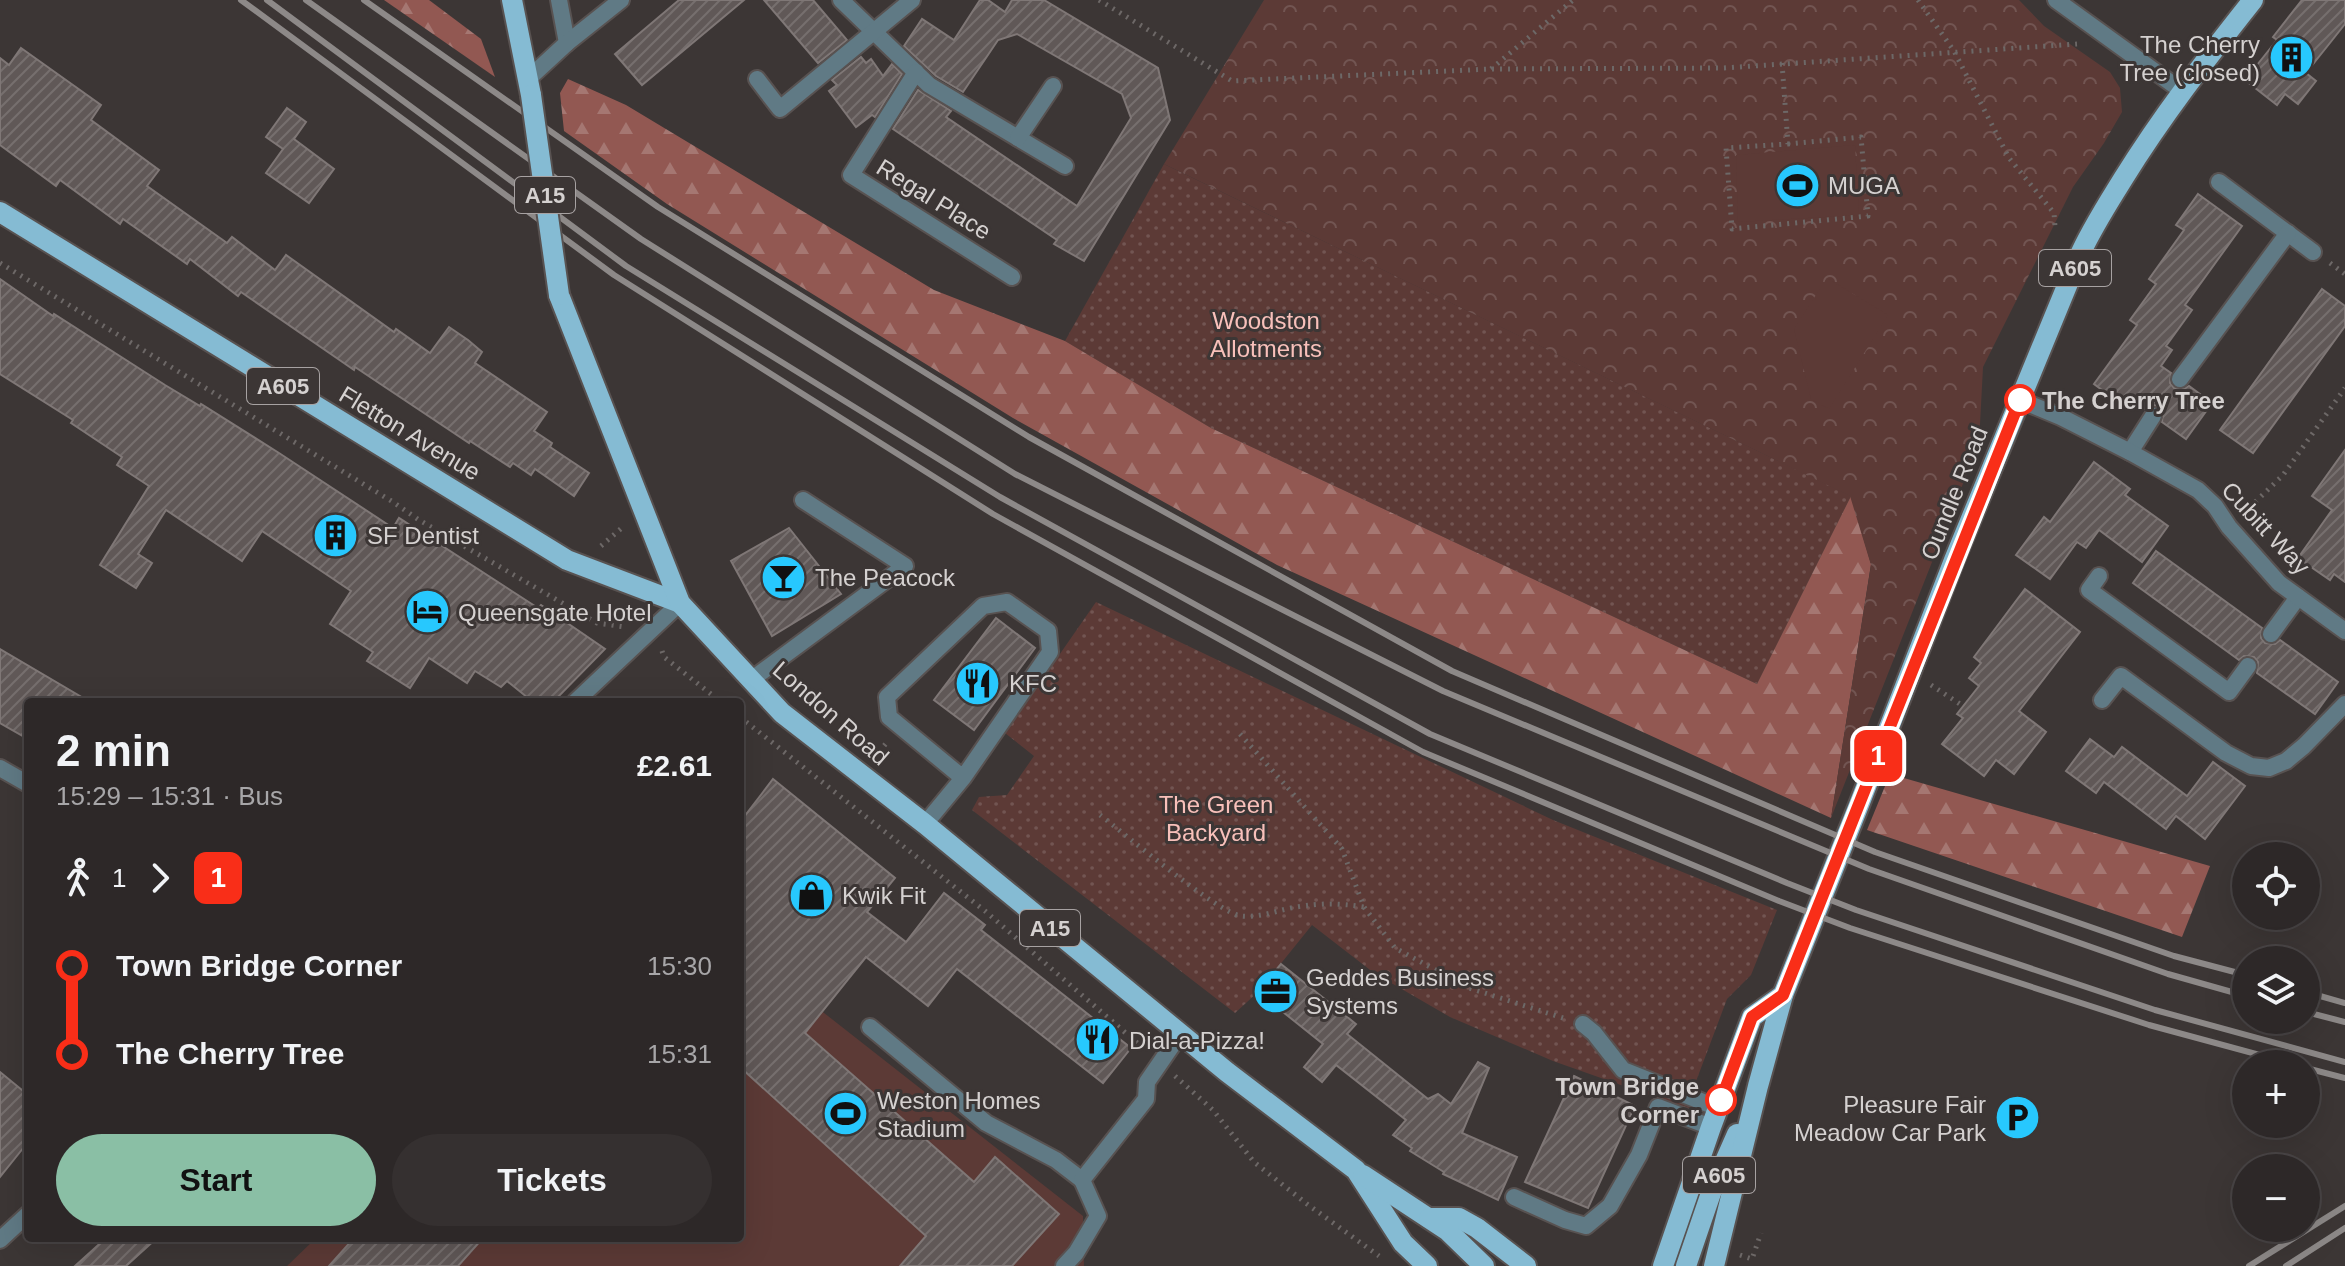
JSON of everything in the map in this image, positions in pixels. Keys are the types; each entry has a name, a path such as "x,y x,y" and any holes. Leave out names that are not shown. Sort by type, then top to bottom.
{"main road":[{"name":"London Road","path":"512,0 530,87 559,295 680,603 782,713 925,824 1180,1034 1356,1170 1403,1243 1427,1266"},
{"name":"Oundle Road","path":"1714,1266 1783,995 2020,400 2090,233 2145,143 2253,0"},
{"name":"Fletton Avenue","path":"0,212 567,560 680,603"},
{"name":"A605","path":"1663,1266 1752,1017 1783,995"},
{"name":"Oundle Road","path":"1686,1266 1711,1193 1758,1086"},
{"path":"1356,1170 1448,1231 1484,1266"},
{"path":"1429,1218 1459,1218 1526,1266"}],"street":[{"path":"559,0 567,43"},
{"path":"530,87 567,43 621,0"},
{"path":"841,0 929,85 1065,166"},
{"path":"757,79 780,109 912,0"},
{"path":"2056,0 2182,91"},
{"name":"Regal Place","path":"916,72 851,175 1012,277"},
{"path":"1018,138 1053,86"},
{"path":"2219,182 2313,252"},
{"path":"2180,379 2288,233"},
{"name":"Cubitt Way","path":"2020,400 2061,417 2198,490 2279,583 2345,631"},
{"path":"2130,452 2153,416"},
{"path":"751,680 905,566 803,500"},
{"path":"2099,576 2089,590 2229,692 2248,666"},
{"path":"2271,634 2298,597"},
{"path":"925,824 963,778 1050,652 1048,631 1007,602 983,606 887,697 889,717 963,778"},
{"path":"579,698 680,603"},
{"path":"2102,700 2121,676 2226,753 2251,766 2269,768 2286,761 2304,746 2345,704"},
{"path":"0,768 24,782"},
{"path":"1583,1024 1623,1070 1714,1117"},
{"path":"870,1027 986,1123 1056,1160 1082,1180 1098,1216 1076,1253 1064,1266"},
{"path":"1082,1180 1146,1099 1147,1082 1180,1034"},
{"path":"1514,1197 1586,1226 1610,1206 1639,1155 1658,1107 1714,1117"},
{"path":"0,1240 24,1218"}],"path":[{"path":"1099,0 1232,81 1491,69 1724,68 2078,44"},
{"path":"1491,69 1573,0"},
{"path":"1918,0 1954,51 2009,158 2054,213 2055,227"},
{"path":"1782,63 1788,144"},
{"path":"1861,137 1868,216 1732,229 1726,148 1788,144 1861,137"},
{"path":"0,263 419,520 597,623 651,631 664,657 716,698"},
{"path":"2229,527 2283,475 2345,388"},
{"path":"618,533 623,528"},
{"path":"1927,683 1963,706"},
{"path":"744,720 985,911 1213,1110 1254,1162 1383,1258"},
{"path":"1240,734 1342,849 1364,907 1395,948 1469,988 1583,1024"},
{"path":"1100,815 1215,904 1238,916 1258,916 1332,902 1364,907"},
{"path":"1735,1253 1752,1259 1761,1233"}],"green space":[{"path":"384,0 429,0 481,39 495,77"},
{"path":"1264,0 2019,0 2044,26 2110,72 2120,88 2122,112 2073,187 1983,367 1979,443 1831,818 1871,565 1850,496 1164,164"},
{"path":"568,79 626,105 934,290 1065,341 1211,428 1757,684 1851,496 1871,564 1831,818 1277,565 1013,418 667,204 564,131 560,93"},
{"name":"MUGA","path":"1855,145 1859,215 1738,222 1736,155"},
{"name":"Woodston Allotments","path":"1164,164 1851,496 1757,684 1211,428 1065,341"},
{"path":"1827,278 1888,315 1829,409 1811,399 1794,329"},
{"name":"The Green Backyard","path":"1096,602 1553,820 1777,910 1751,975 1727,999 1695,1084 1704,1094 1697,1112 1553,1061 1450,1017 1374,973 1312,925 1258,992 1235,1013 972,810 979,797 1007,795 1034,756 1005,733"},
{"path":"1890,774 2210,866 2182,937 1867,830"},
{"name":"Weston Homes Stadium","path":"744,950 1083,1216 1084,1266 287,1266 312,1242 744,1242"}],"building":[{"path":"679,0 744,0 642,85 615,54"},
{"path":"764,0 813,0 847,40 818,63"},
{"path":"980,0 988,0 1005,12 1012,0 1044,0 1158,68 1170,120 1084,261 1054,244 1057,240 893,129 918,90 951,111 946,117 1077,206 1131,118 1122,94 1017,34 998,40 963,92 936,76 904,46 922,19 954,40"},
{"name":"The Cherry Tree (closed)","path":"2302,0 2345,0 2345,24 2306,73 2316,81 2298,104 2285,94 2277,105 2245,80 2277,40 2273,37"},
{"path":"21,48 101,105 91,120 159,170 147,186 227,243 232,237 275,270 286,255 394,332 396,329 430,353 449,327 468,340 482,352 475,363 547,412 534,431 552,443 550,447 589,473 574,496 535,469 531,475 513,463 510,467 469,443 355,367 354,370 241,292 238,296 190,259 187,264 123,219 120,224 60,180 56,186 0,145 0,58 9,65"},
{"path":"861,57 866,63 871,59 883,76 892,64 902,74 875,117 872,115 856,127 829,91 837,85 832,80"},
{"path":"287,108 306,122 294,139 334,169 309,203 266,173 283,149 266,137"},
{"path":"2198,194 2242,226 2185,305 2192,310 2166,346 2172,350 2161,366 2171,373 2170,383 2174,388 2189,386 2212,403 2186,439 2162,422 2163,412 2158,406 2144,409 2134,402 2129,410 2094,384 2137,325 2130,320 2156,284 2149,279 2184,230 2176,225"},
{"path":"0,279 53,316 201,404 393,528 399,518 538,608 541,605 605,649 557,698 528,698 507,681 501,687 475,671 467,683 429,658 410,688 367,661 373,652 330,624 351,591 262,531 242,561 166,510 138,554 152,563 136,588 100,565 149,486 117,465 122,457 71,423 73,420 0,374"},
{"path":"2322,289 2345,306 2345,326 2253,453 2220,430"},
{"path":"2345,450 2345,582 2334,574 2330,580 2298,558 2332,510 2312,496"},
{"path":"2094,462 2130,489 2125,495 2168,526 2142,562 2099,530 2086,548 2077,542 2050,579 2016,555 2044,517 2050,522"},
{"name":"The Peacock","path":"789,528 841,594 772,636 731,561"},
{"path":"2156,551 2262,628 2261,638 2265,643 2275,644 2280,640 2338,682 2315,714 2257,673 2258,662 2254,657 2244,656 2239,660 2133,583"},
{"path":"2025,589 2080,632 2019,711 2046,732 2014,774 1996,760 1984,776 1942,744 1963,718 1957,714 1979,686 1969,678 1981,663 1974,657"},
{"name":"KFC","path":"996,618 1035,648 974,730 934,700"},
{"path":"0,649 83,698 24,698 24,737 0,723"},
{"path":"2090,739 2114,757 2122,747 2187,796 2213,762 2245,786 2205,839 2176,816 2166,829 2104,782 2096,793 2066,771"},
{"path":"773,779 895,878 867,912 906,942 944,893 985,925 981,930 1131,1048 1103,1083 957,969 928,1006 866,957 805,1033 974,1182 995,1157 1059,1214 1012,1266 900,1266 926,1236 744,1071 744,817"},
{"path":"1281,964 1356,1024 1347,1034 1428,1099 1438,1094 1451,1104 1478,1062 1489,1068 1462,1133 1517,1157 1498,1200 1443,1174 1410,1151 1412,1148 1393,1135 1406,1120 1336,1065 1322,1082 1304,1067 1323,1044 1258,992"},
{"path":"0,1072 24,1092 24,1147 0,1177"},
{"path":"1574,1076 1635,1106 1588,1208 1525,1182"},
{"path":"102,1242 153,1242 126,1266 75,1266"},
{"path":"350,1242 479,1242 458,1266 329,1266"}],"railway":[{"path":"241,0 614,275 993,514 1423,752 1850,928 2149,1025 2241,1050"},
{"path":"267,0 626,266 1000,497 1430,734 1856,910 2155,1010 2345,1062"},
{"path":"306,0 641,239 1015,474 1443,691 1869,869 2168,974 2232,992"},
{"path":"364,0 658,207 1029,437 1452,671 1875,852 2174,956 2232,971"},
{"path":"2320,996 2345,1003"},
{"path":"2320,1016 2345,1022"},
{"path":"2320,1072 2345,1078"},
{"path":"2249,1266 2345,1206"},
{"path":"2286,1266 2345,1228"}],"bus line":[{"name":"1","path":"1721,1100 1752,1017 1783,995 2020,400"}],"place":[{"name":"The Cherry Tree (closed)","path":"2291,58"},
{"name":"MUGA","path":"1797,185"},
{"name":"The Cherry Tree","path":"2020,400"},
{"name":"SF Dentist","path":"336,535"},
{"name":"The Peacock","path":"784,577"},
{"name":"Queensgate Hotel","path":"427,612"},
{"name":"KFC","path":"978,683"},
{"name":"Kwik Fit","path":"811,895"},
{"name":"Geddes Business Systems","path":"1275,991"},
{"name":"Dial-a-Pizza!","path":"1098,1040"},
{"name":"Town Bridge Corner","path":"1721,1100"},
{"name":"Weston Homes Stadium","path":"846,1114"},
{"name":"Pleasure Fair Meadow Car Park","path":"2017,1118"}]}
